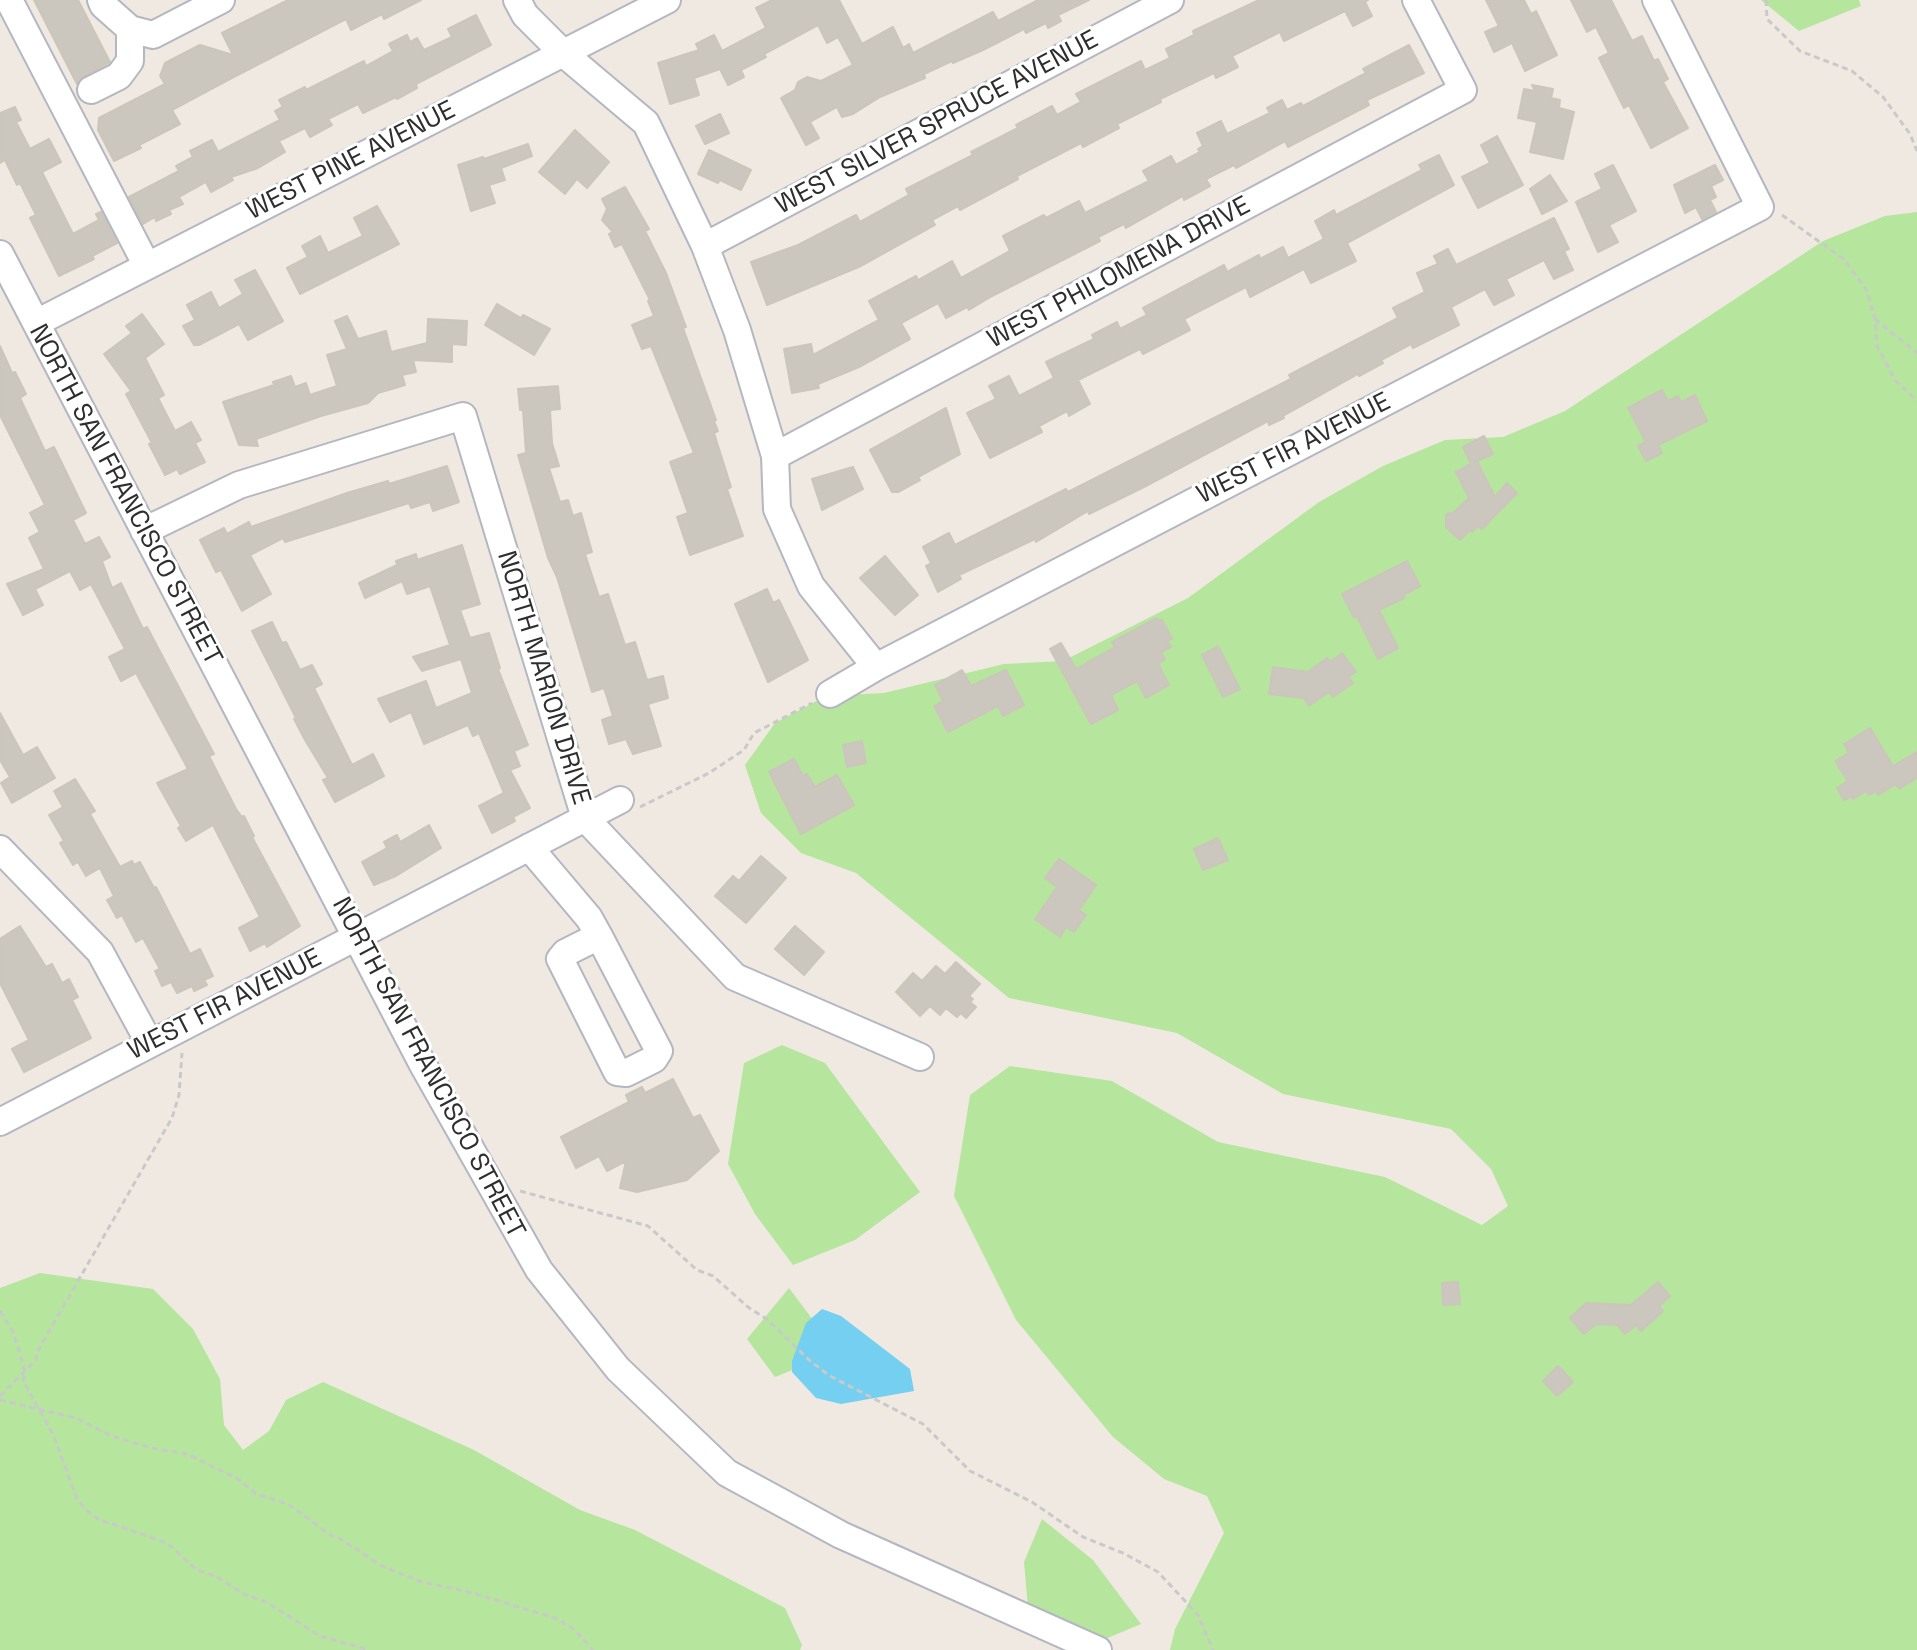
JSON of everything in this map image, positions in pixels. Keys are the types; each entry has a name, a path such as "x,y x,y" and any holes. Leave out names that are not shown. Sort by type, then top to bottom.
{"street":[{"path":"9,0 147,266"},
{"path":"101,0 130,29 153,35 221,0"},
{"path":"517,0 525,15 563,53 646,123 705,246 737,330 775,456 777,509 811,586 876,667"},
{"name":"WEST PINE AVENUE","path":"36,323 667,0"},
{"name":"WEST SILVER SPRUCE AVENUE","path":"705,246 1170,0"},
{"name":"WEST PHILOMENA DRIVE","path":"775,456 1463,90 1416,0"},
{"path":"1656,0 1758,202"},
{"path":"91,90 119,76 130,61 130,29"},
{"name":"WEST FIR AVENUE","path":"830,694 1758,202"},
{"name":"NORTH SAN FRANCISCO STREET","path":"0,254 422,1063 539,1270 608,1357 727,1473 841,1535 1098,1650"},
{"name":"NORTH MARION DRIVE","path":"144,531 239,485 463,416 585,818 735,977 920,1057"},
{"name":"WEST FIR AVENUE","path":"0,1122 620,800"},
{"path":"529,847 589,918 599,936 659,1051 654,1059 626,1073 617,1072 560,959 565,953 599,936"},
{"path":"0,849 100,952 150,1044"}],"path":[{"path":"1766,0 1767,19 1800,51 1852,71 1883,97 1910,134 1917,151"},
{"path":"1758,202 1845,260 1867,291 1875,319 1877,346 1895,380 1917,401"},
{"path":"1875,319 1917,353"},
{"path":"620,800 630,812 709,773 744,750 754,733 830,694"},
{"path":"182,1049 179,1095 172,1118 37,1352 36,1360 0,1398 86,1421 112,1436 152,1448 187,1454 238,1479 249,1490 288,1504 382,1566 419,1581 473,1593 558,1619 575,1630 593,1650"},
{"path":"488,1182 648,1226 697,1270 713,1276 768,1320 830,1376 923,1424 970,1471 1032,1502 1083,1537 1123,1553 1158,1572 1198,1615 1213,1650"},
{"path":"0,1311 13,1332 25,1372 23,1381 53,1434 77,1499 98,1519 167,1543 197,1570 266,1602 320,1636 369,1650"}],"green space":[{"path":"1761,0 1859,0 1861,6 1799,31"},
{"path":"1917,212 1917,1650 1170,1650 1175,1629 1224,1533 1207,1496 1164,1479 1113,1437 1016,1320 954,1196 970,1095 1010,1066 1112,1081 1218,1142 1385,1177 1482,1225 1508,1206 1491,1169 1451,1129 1283,1094 1177,1033 1009,998 856,873 801,853 761,813 745,765 775,723 826,696 884,693 1004,664 1063,661 1188,598 1319,502 1383,466 1445,440 1503,437 1565,411 1823,241 1885,216"},
{"path":"782,1045 825,1063 920,1192 855,1240 793,1265 755,1214 728,1164 744,1063"},
{"path":"40,1273 153,1289 193,1329 220,1379 224,1425 243,1450 269,1431 286,1400 323,1382 474,1450 580,1510 635,1530 785,1608 802,1645 800,1650 0,1650 0,1288"},
{"path":"789,1288 837,1352 775,1377 747,1339"},
{"path":"1042,1519 1093,1560 1141,1624 1079,1650 1028,1608 1024,1562"}],"water":[{"path":"822,1309 841,1316 910,1369 914,1391 841,1404 816,1398 792,1372 792,1361 806,1323"}],"building":[{"path":"34,0 78,0 110,62 84,76 77,84"},
{"path":"288,0 421,0 384,19 382,14 351,30 346,19 228,80 172,110 180,124 114,161 98,130 99,118 165,84 160,76 165,63 200,45 233,55 222,33"},
{"path":"772,0 839,0 862,44 893,27 903,48 909,44 913,53 993,12 998,21 1038,0 1089,0 1058,15 1061,21 1048,28 1046,23 1026,33 1024,29 924,74 925,78 880,97 853,114 842,117 837,107 810,122 819,138 806,145 781,98 795,90 798,82 807,77 821,81 853,65 838,37 827,43 818,25 764,54 766,57 741,70 744,77 728,85 720,69 694,78 699,95 670,104 658,63 699,50 696,44 714,35 722,51 766,28 756,8"},
{"path":"1259,0 1368,0 1365,2 1372,16 1353,26 1345,11 1284,41 1280,32 1232,56 1238,67 1216,78 1214,73 1160,99 1161,102 1117,124 1119,128 1083,147 1081,143 1017,176 1018,179 960,210 958,206 932,220 935,225 861,266 767,305 751,262 798,245 856,215 860,222 909,195 906,189 973,155 971,152 1018,128 1016,125 1052,106 1057,115 1081,102 1076,94 1141,61 1145,70 1170,58 1166,49 1194,35 1193,31"},
{"path":"1486,0 1524,0 1531,14 1536,11 1557,55 1525,71 1512,43 1494,52 1485,32 1499,26"},
{"path":"1571,0 1611,0 1632,41 1642,36 1654,61 1658,59 1668,79 1663,82 1688,128 1651,148 1629,105 1624,108 1599,58 1609,53 1596,27 1587,32"},
{"path":"476,15 491,45 416,84 417,88 397,99 363,113 358,104 328,119 332,125 310,137 305,128 279,141 285,152 258,168 231,177 233,180 211,192 206,182 179,197 183,204 169,210 171,214 156,221 155,217 143,224 129,197 179,171 176,166 193,157 190,151 212,140 218,152 280,120 275,111 283,107 279,100 364,61 366,66 393,51 389,44 407,35 410,42 417,38 424,50 452,37 448,29"},
{"path":"1409,45 1424,73 1367,100 1369,105 1288,147 1285,141 1236,168 1234,165 1206,179 1210,186 1184,200 1183,196 1126,228 1124,224 1098,237 1100,241 969,310 967,307 946,318 938,303 901,323 910,339 859,367 818,384 819,388 792,393 784,349 811,344 813,355 879,320 869,301 952,261 961,278 1010,251 1003,236 1079,201 1085,213 1149,181 1143,171 1171,156 1176,165 1200,152 1198,149 1203,146 1197,133 1221,121 1227,134 1270,113 1267,108 1282,100 1287,110 1301,103 1303,106 1366,73 1363,69"},
{"path":"1532,85 1553,89 1551,98 1560,100 1559,108 1574,112 1563,159 1530,152 1537,122 1518,118 1524,89 1535,91"},
{"path":"15,107 21,120 16,122 30,149 49,139 61,162 42,172 73,234 99,220 96,214 101,212 117,243 92,256 94,259 59,276 30,218 36,215 20,183 17,185 5,160 0,163 0,113"},
{"path":"720,114 729,133 705,144 696,126"},
{"path":"575,130 609,162 587,188 577,179 565,194 539,172"},
{"path":"1497,136 1523,185 1478,208 1462,177 1490,163 1481,145"},
{"path":"528,144 532,156 501,168 505,180 489,185 495,203 471,211 458,165"},
{"path":"709,150 751,170 741,190 698,174"},
{"path":"1439,155 1454,185 1347,243 1356,261 1311,283 1304,269 1250,297 1246,287 1184,319 1190,330 1143,354 1140,349 1078,380 1090,404 1069,416 1067,411 1039,426 1042,432 990,458 967,413 996,399 989,386 1009,376 1019,396 1054,378 1046,362 1094,339 1092,335 1117,322 1120,329 1147,315 1143,308 1224,265 1227,272 1259,255 1260,259 1283,247 1288,258 1324,239 1315,221 1334,210 1336,215 1422,170 1419,165"},
{"path":"1613,165 1636,211 1609,225 1618,242 1598,252 1576,202 1602,189 1595,174"},
{"path":"1715,165 1723,180 1711,186 1716,197 1710,200 1716,212 1702,219 1696,207 1685,213 1674,185"},
{"path":"1550,175 1567,201 1542,214 1530,189"},
{"path":"625,187 649,229 645,231 666,273 686,327 683,328 716,420 718,431 714,433 731,487 727,489 743,536 690,555 677,517 688,513 670,462 694,453 651,346 642,349 632,325 654,316 650,300 622,244 615,247 609,234 613,232 602,220 607,209 602,199"},
{"path":"377,206 399,244 300,294 287,268 308,257 302,246 320,236 328,253 363,236 354,218"},
{"path":"1554,218 1569,249 1564,251 1573,270 1554,279 1544,260 1506,279 1514,295 1494,305 1485,289 1451,307 1459,325 1413,348 1411,344 1284,418 1269,425 1268,421 1144,487 1089,514 1088,511 1036,542 1035,539 959,575 961,579 938,592 926,566 931,563 923,547 949,533 955,545 1066,489 1068,492 1291,379 1289,375 1398,318 1393,308 1425,292 1417,273 1438,264 1434,256 1448,249 1456,265"},
{"path":"255,270 283,321 248,340 239,324 194,345 183,326 195,320 187,305 211,292 219,308 243,294 235,280"},
{"path":"497,304 521,318 523,315 550,329 534,355 485,325"},
{"path":"142,314 164,344 145,358 164,395 158,398 175,431 191,422 201,440 195,443 205,462 180,474 177,469 165,475 126,394 131,391 104,354 132,333 126,326"},
{"path":"347,316 358,339 386,331 391,352 427,343 428,319 467,321 466,345 452,344 452,362 413,360 416,372 402,375 405,385 378,393 368,403 256,439 258,446 239,445 223,402 291,376 295,387 306,383 310,395 337,386 327,355 347,349 335,321"},
{"path":"0,346 26,394 20,398 45,451 54,447 86,513 73,520 85,544 99,537 110,557 102,561 112,588 121,583 143,629 147,627 214,754 209,756 236,809 244,816 300,926 267,947 265,943 250,951 239,928 260,917 213,825 186,841 178,828 181,826 157,783 188,769 136,673 121,681 109,657 125,649 91,584 80,590 70,571 35,589 43,605 23,615 7,584 44,569 29,538 40,532 30,513 45,505 0,415"},
{"path":"558,386 560,409 550,410 552,443 559,466 549,468 560,502 568,500 573,516 581,513 592,552 585,554 599,597 608,594 625,645 635,642 647,680 663,676 668,698 648,704 661,746 633,754 626,739 609,744 602,720 613,716 604,688 592,692 518,455 526,453 518,389"},
{"path":"1662,390 1668,401 1678,396 1681,402 1695,395 1707,421 1658,445 1662,453 1646,461 1638,446 1646,442 1628,408"},
{"path":"946,408 960,454 918,477 920,480 892,492 870,450"},
{"path":"1484,436 1493,454 1477,461 1495,497 1507,483 1517,493 1482,529 1478,526 1472,532 1470,530 1460,540 1446,527 1446,514 1453,513 1469,498 1456,472 1471,464 1463,447"},
{"path":"447,466 459,502 433,511 430,502 411,508 409,503 285,542 283,538 250,555 271,594 242,611 221,570 216,572 200,540 224,528 227,534 249,522 251,527 347,493"},
{"path":"853,467 863,489 822,510 812,479"},
{"path":"462,545 480,604 460,610 470,638 489,633 498,669 528,745 514,751 520,766 510,770 530,808 513,817 515,821 492,833 479,806 504,793 479,733 473,736 468,725 424,744 411,712 390,722 378,699 426,681 436,708 472,693 461,659 422,671 413,657 450,645 430,586 407,594 402,581 365,598 359,583 397,565 396,561 416,554 417,560"},
{"path":"885,556 918,595 895,615 860,578"},
{"path":"1407,561 1420,586 1379,610 1398,648 1378,659 1357,616 1354,618 1342,594"},
{"path":"767,589 773,603 779,600 808,660 768,682 735,604"},
{"path":"1155,619 1162,620 1172,639 1167,641 1171,647 1161,652 1165,659 1158,664 1169,685 1146,698 1137,681 1111,695 1118,710 1091,724 1050,649 1061,643 1076,669 1115,647 1112,642"},
{"path":"272,622 300,670 312,665 322,684 314,688 352,765 373,754 384,776 335,802 323,780 328,778 294,719 252,631"},
{"path":"1218,646 1240,689 1223,697 1202,655"},
{"path":"1342,653 1356,672 1348,677 1353,683 1333,697 1329,692 1309,706 1304,698 1269,694 1273,667 1308,672 1327,658 1330,662"},
{"path":"962,670 971,686 1006,670 1024,705 1003,716 998,706 948,732 934,706 943,701 935,685"},
{"path":"0,713 23,755 37,747 55,778 12,803 1,783 10,777 0,760"},
{"path":"1870,728 1893,766 1917,752 1917,778 1899,789 1896,784 1878,795 1876,791 1869,795 1866,791 1853,799 1852,796 1844,800 1837,788 1848,781 1835,761 1849,753 1844,744"},
{"path":"862,741 866,763 847,767 843,745"},
{"path":"794,759 803,776 807,774 815,787 837,775 854,805 801,834 769,772"},
{"path":"75,779 95,811 90,814 120,867 132,861 134,865 140,862 190,954 200,949 213,976 204,980 207,985 194,991 192,986 177,993 171,982 162,986 155,971 160,969 143,938 136,942 122,915 117,918 107,900 114,896 100,868 86,876 78,862 73,865 49,815 63,807 54,791"},
{"path":"429,825 441,848 396,876 374,885 362,862 387,848 384,842 397,835 400,842"},
{"path":"1218,838 1228,860 1203,870 1194,849"},
{"path":"761,856 786,878 746,923 715,896 733,876 739,881"},
{"path":"1059,859 1096,885 1079,910 1086,915 1074,932 1066,927 1060,937 1035,919 1057,887 1045,878"},
{"path":"20,926 46,967 52,964 62,983 69,979 78,997 72,1000 91,1038 24,1072 12,1049 29,1040 0,983 0,939"},
{"path":"795,926 824,952 804,975 775,949"},
{"path":"956,962 980,984 969,996 976,1007 966,1018 961,1013 957,1017 946,1008 940,1015 930,1006 920,1016 896,992 913,973 922,981 936,966 945,974"},
{"path":"673,1079 693,1118 700,1115 719,1151 687,1180 637,1192 620,1188 626,1161 607,1171 599,1156 576,1168 561,1137 629,1102 626,1095 642,1087 645,1093"},
{"path":"1458,1282 1460,1304 1443,1305 1442,1283"},
{"path":"1658,1282 1670,1296 1659,1306 1663,1311 1641,1331 1636,1325 1625,1334 1617,1325 1596,1324 1584,1334 1570,1318 1586,1303 1631,1305"},
{"path":"1558,1366 1573,1382 1557,1396 1543,1381"}]}
